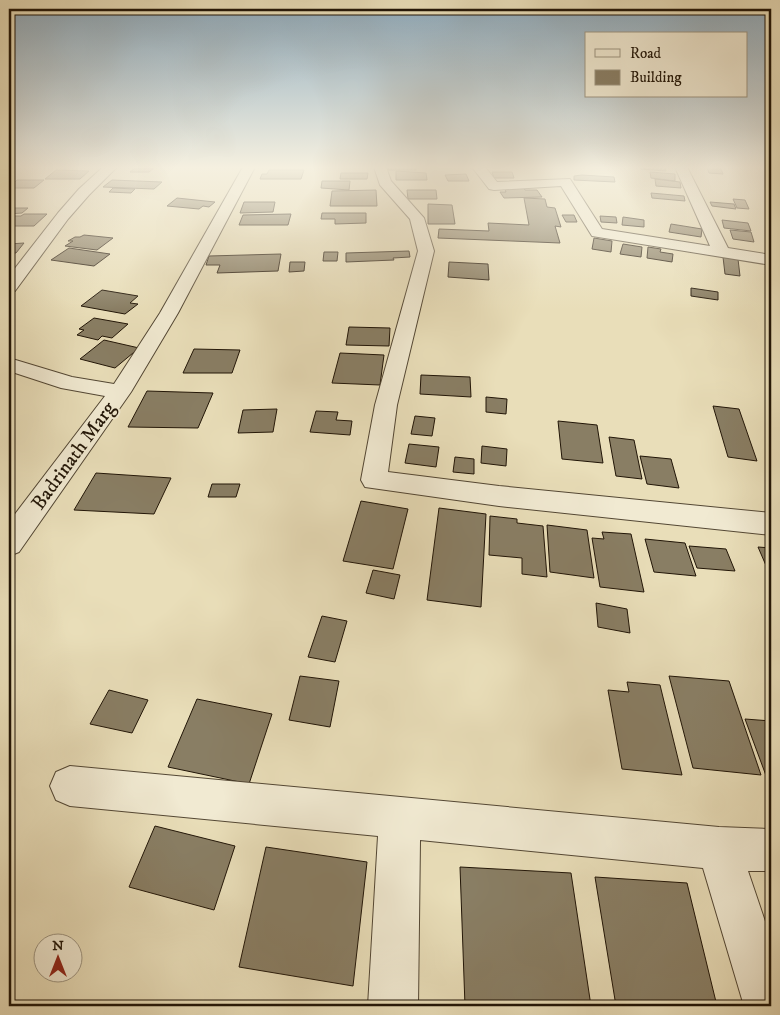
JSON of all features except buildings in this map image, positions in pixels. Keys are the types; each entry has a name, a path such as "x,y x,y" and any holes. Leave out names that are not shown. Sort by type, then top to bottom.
{"street":[{"path":"9,287 65,214"},
{"name":"Badrinath Marg","path":"9,544 120,392 169,313 223,214"},
{"path":"414,214 417,218 426,251 386,405 374,480 499,496 771,524"},
{"path":"585,214 597,233 771,260"},
{"path":"702,214 721,251"},
{"path":"9,364 69,383 120,392"},
{"path":"70,786 400,819 719,848 771,850"},
{"path":"393,1006 400,819"},
{"path":"719,848 769,1006"}]}
